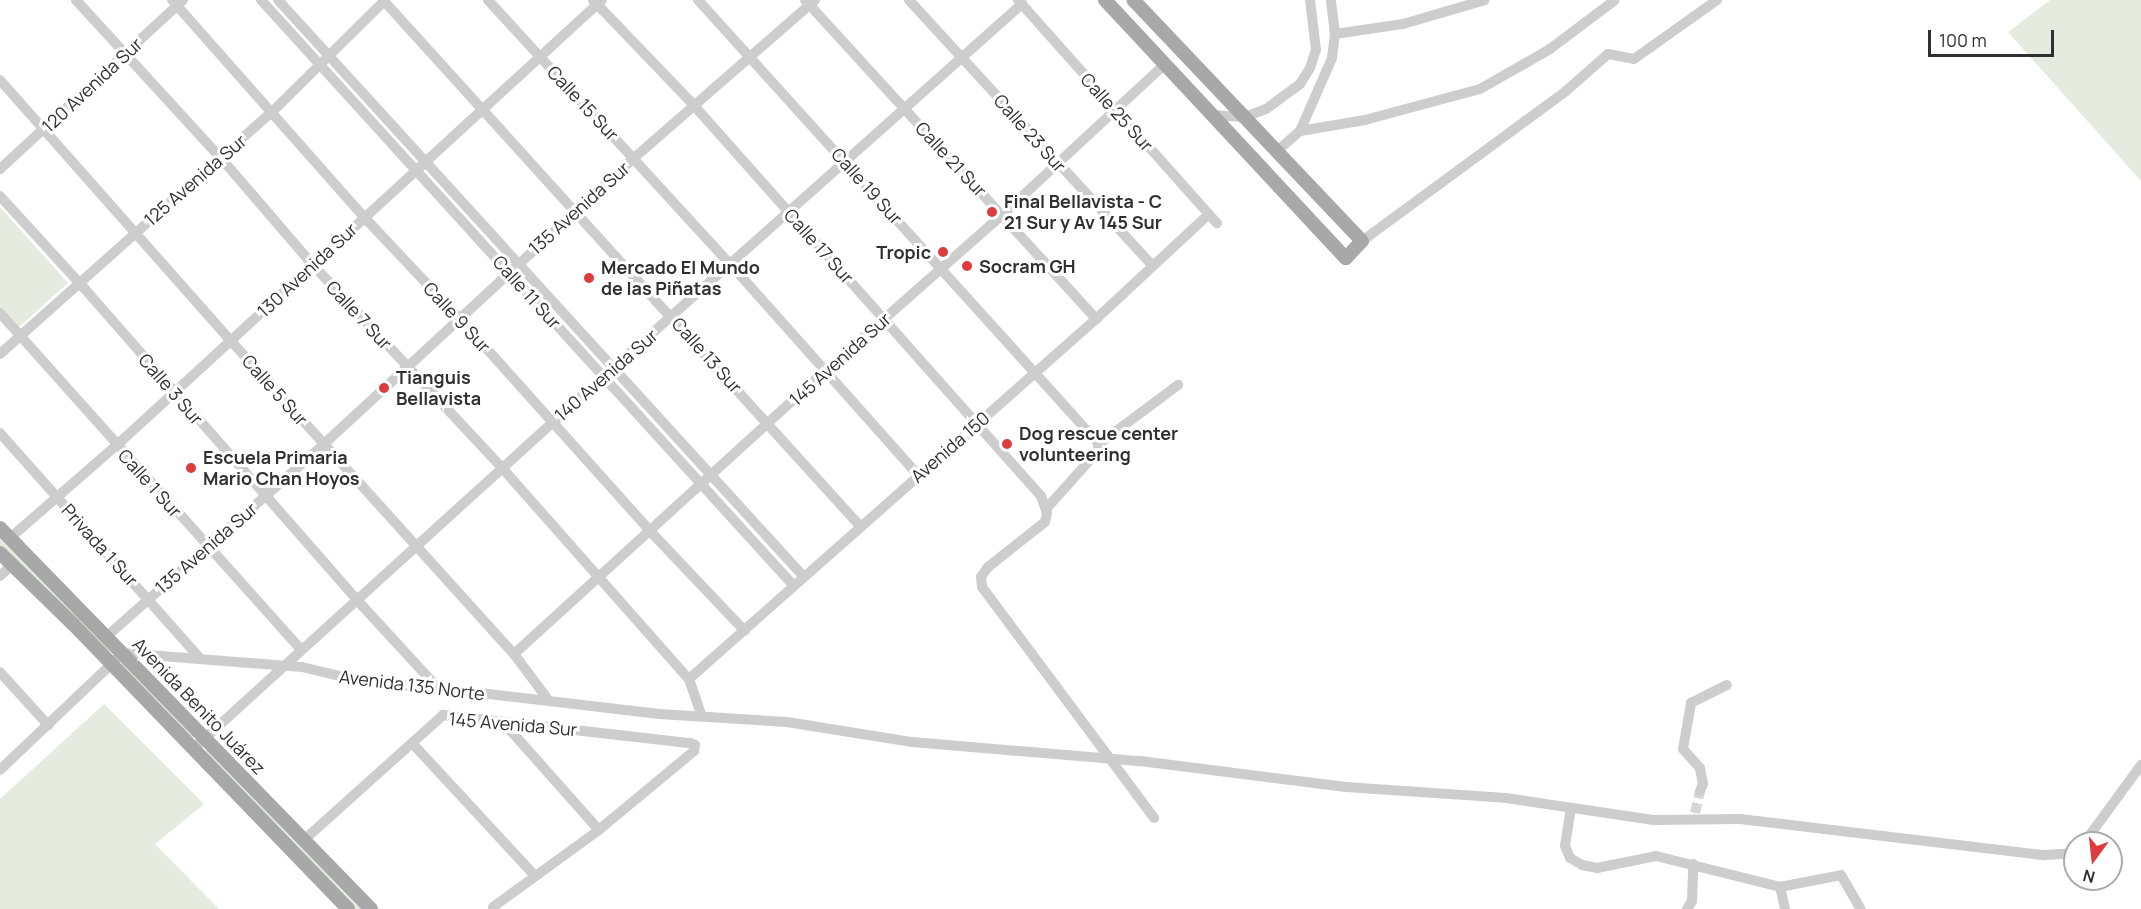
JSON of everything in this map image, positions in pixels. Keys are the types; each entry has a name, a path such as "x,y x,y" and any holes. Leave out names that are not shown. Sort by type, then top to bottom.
{"main road":[{"path":"1105,0 1346,258 1362,241 1133,0"},
{"name":"Avenida Benito Juárez","path":"0,528 372,909"},
{"name":"Avenida Benito Juárez","path":"0,553 348,909"}],"street":[{"name":"Calle 7 Sur","path":"76,0 220,158 313,265 503,469 689,679 702,717"},
{"name":"Calle 11 Sur","path":"261,0 415,170 613,368 793,585"},
{"name":"Calle 11 Sur","path":"278,0 424,162 603,376 803,576"},
{"name":"125 Avenida Sur","path":"0,354 273,111 384,0"},
{"name":"Calle 13 Sur","path":"384,0 860,526"},
{"name":"Calle 15 Sur","path":"488,0 731,265 918,475"},
{"name":"Calle 19 Sur","path":"698,0 1036,371"},
{"name":"Calle 23 Sur","path":"909,0 1056,163 1152,265"},
{"path":"1214,115 1245,117 1266,109 1300,84 1310,68 1316,50 1310,0"},
{"path":"1277,151 1300,131 1319,94 1332,57 1335,34 1331,0"},
{"path":"1335,34 1403,24 1485,0"},
{"path":"1300,131 1365,120 1480,89 1550,49 1616,0"},
{"path":"1362,241 1547,105 1608,54 1634,59 1717,0"},
{"name":"130 Avenida Sur","path":"10,538 117,446 598,1"},
{"name":"Calle 17 Sur","path":"598,1 979,423 1041,496 1046,508"},
{"name":"120 Avenida Sur","path":"0,169 178,2"},
{"name":"Calle 9 Sur","path":"178,2 364,217 460,319 649,530 745,631"},
{"name":"135 Avenida Sur","path":"106,637 324,444 513,268 810,2"},
{"name":"Calle 21 Sur","path":"810,2 1096,319"},
{"name":"140 Avenida Sur","path":"193,749 603,376 673,317 963,58 1020,2"},
{"name":"Calle 25 Sur","path":"1020,2 1217,223"},
{"name":"145 Avenida Sur","path":"514,654 825,371 1002,215 1165,64"},
{"name":"Calle 5 Sur","path":"0,80 231,341 514,654 549,701"},
{"name":"Calle 3 Sur","path":"0,196 79,282 357,600 438,688"},
{"name":"Avenida 150","path":"689,679 1096,319 1209,214"},
{"name":"Calle 1 Sur","path":"0,313 301,650"},
{"path":"1036,371 1099,444"},
{"path":"1154,818 1107,758 982,587 981,577 988,567 1042,526 1046,518 1046,508 1097,452 1099,444 1178,385"},
{"name":"Privada 1 Sur","path":"0,433 200,658"},
{"path":"0,576 12,565"},
{"path":"0,770 112,666 123,653"},
{"name":"Avenida 135 Norte","path":"123,653 284,665 365,682 702,717 787,722 912,741 1107,758 1346,787 1506,798 1653,820 1694,816 1740,819 2044,855 2063,854"},
{"path":"0,672 48,725"},
{"path":"1700,791 1703,784 1700,768 1683,749 1691,703 1727,684"},
{"name":"145 Avenida Sur","path":"305,840 443,715 690,742 695,745 694,750 599,830"},
{"path":"493,907 599,830 503,722"},
{"path":"412,743 535,876"},
{"path":"2093,831 2141,765"},
{"path":"1571,808 1565,846 1570,858 1582,865 1598,868 1656,856 1780,887 1841,875 1862,909"},
{"path":"1687,909 1692,901 1694,864"},
{"path":"1780,887 1785,909"}],"shaded area":[{"path":"2050,0 2141,0 2141,181 2008,32"},
{"path":"0,207 68,283 18,328 0,308"},
{"path":"0,534 111,652 108,654 0,546"},
{"path":"123,662 195,736 193,738 190,739 120,665"},
{"path":"104,704 204,804 155,844 219,909 0,909 0,799"},
{"path":"207,748 364,909 355,909 205,752"}],"tunnel":[{"path":"1695,813 1700,791"}],"place":[{"name":"Final Bellavista - C 21 Sur y Av 145 Sur","path":"992,212"},
{"name":"Tropic","path":"943,252"},
{"name":"Socram GH","path":"967,266"},
{"name":"Mercado El Mundo de las Piñatas","path":"589,278"},
{"name":"Tianguis Bellavista","path":"384,388"},
{"name":"Dog rescue center volunteering","path":"1007,444"},
{"name":"Escuela Primaria Mario Chan Hoyos","path":"191,468"}]}
